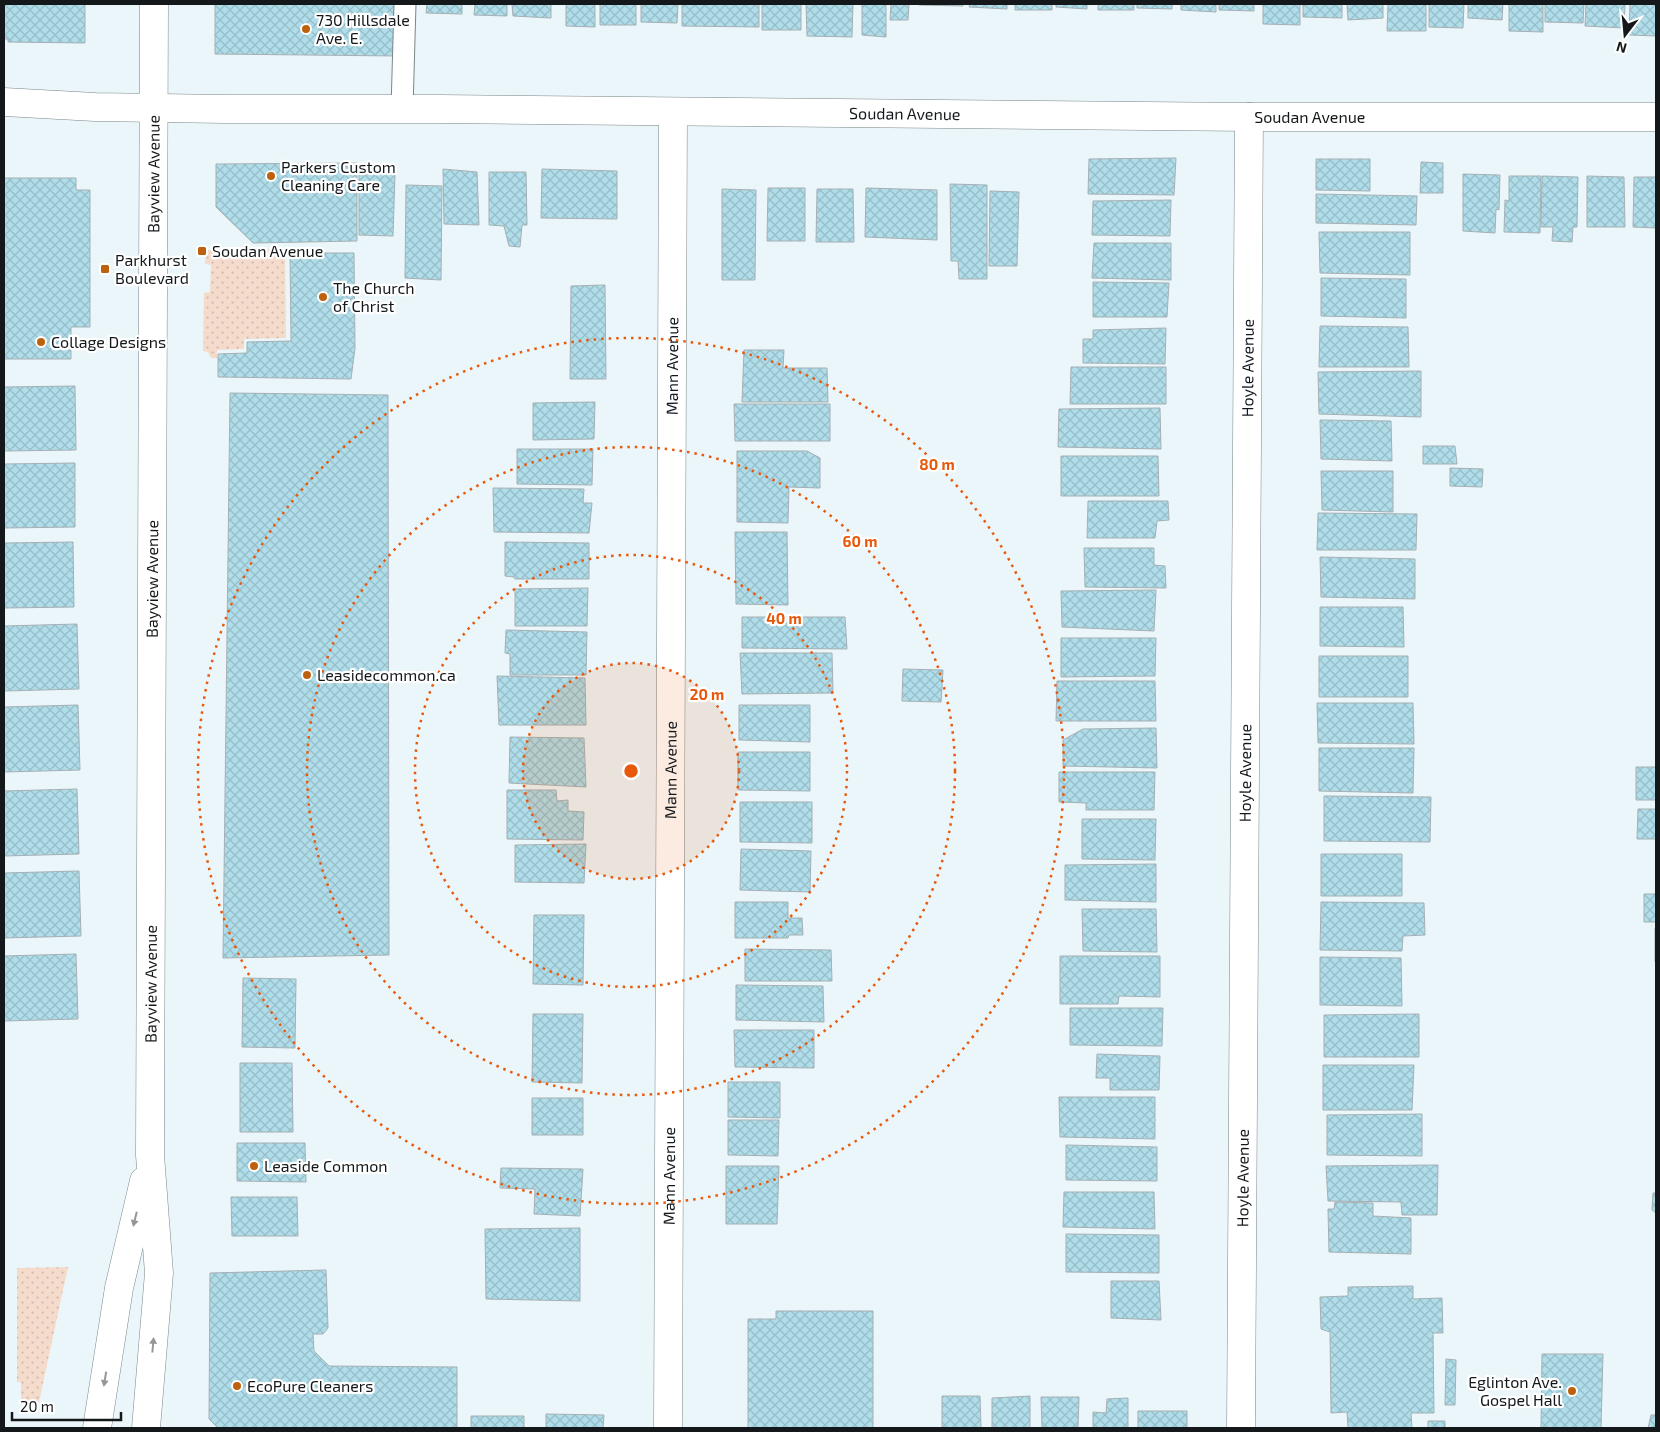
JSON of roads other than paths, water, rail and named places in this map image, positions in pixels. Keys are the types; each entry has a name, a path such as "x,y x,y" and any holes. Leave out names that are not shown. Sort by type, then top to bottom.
{"street":[{"name":"Bayview Avenue","path":"146,1428 159,1273 150,1155 154,4"},
{"path":"4,102 153,108"},
{"name":"Soudan Avenue","path":"153,108 1249,117 1656,117"},
{"name":"Mann Avenue","path":"668,1428 673,112"},
{"name":"Hoyle Avenue","path":"1241,1428 1249,117"},
{"name":"Bayview Avenue","path":"97,1428 119,1288 150,1155"}],"lane":[{"path":"402,109 405,4"}],"place":[{"name":"730 Hillsdale Ave. E.","path":"306,29"},
{"name":"Parkers Custom Cleaning Care","path":"271,176"},
{"name":"Soudan Avenue","path":"202,251"},
{"name":"Parkhurst Boulevard","path":"105,269"},
{"name":"The Church of Christ","path":"323,297"},
{"name":"Collage Designs","path":"41,342"},
{"name":"Leasidecommon.ca","path":"307,675"},
{"name":"Leaside Common","path":"254,1166"},
{"name":"EcoPure Cleaners","path":"237,1386"},
{"name":"Eglinton Ave. Gospel Hall","path":"1572,1391"}]}
